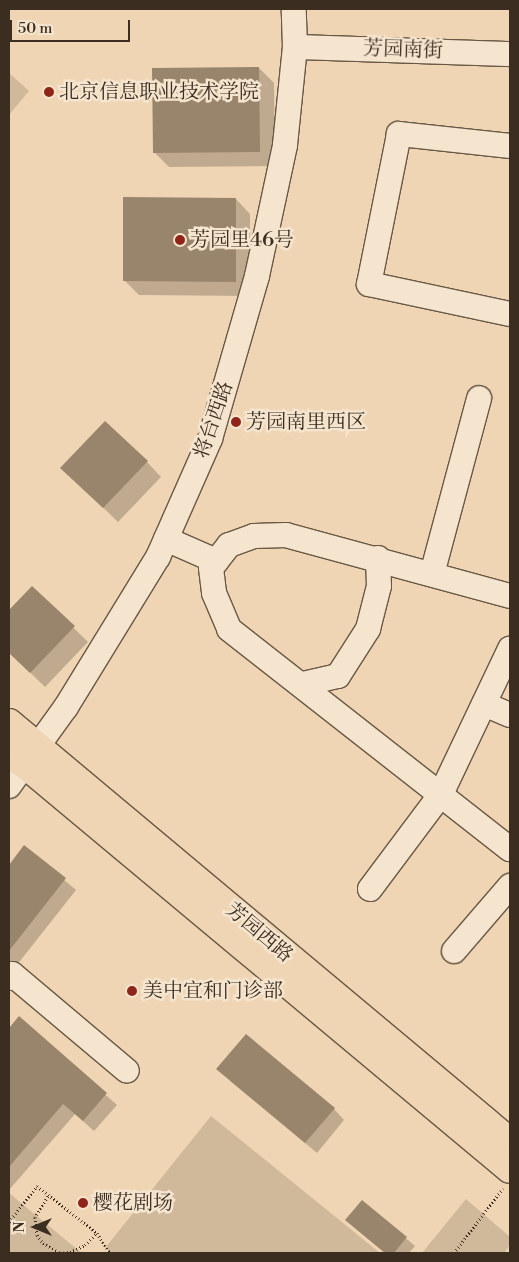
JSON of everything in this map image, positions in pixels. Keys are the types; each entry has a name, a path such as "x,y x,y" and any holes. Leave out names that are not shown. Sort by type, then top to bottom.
{"main road":[{"name":"芳园西路","path":"9,723 24,756 507,1177"},
{"name":"芳园西路","path":"24,756 510,1142"}],"street":[{"name":"将台西路","path":"9,786 24,756 158,557 210,439 257,276 284,145 296,47 291,12"},
{"name":"芳园南街","path":"296,47 510,54"},
{"path":"510,146 399,134 369,284 510,314"},
{"path":"432,574 480,398"},
{"path":"510,596 378,558 286,535 254,536 229,545 211,568 214,593 229,629 303,684 510,849"},
{"path":"166,539 216,561"},
{"path":"303,684 338,676 368,629 379,586 378,558"},
{"path":"370,890 441,794 510,649"},
{"path":"484,704 510,715"},
{"path":"454,952 510,886"},
{"path":"9,978 12,974 127,1071"}],"path":[{"path":"454,1253 507,1177"},
{"path":"9,1222 37,1186 97,1233 110,1253"},
{"path":"48,1195 35,1217 37,1235 42,1243 60,1253 70,1252 85,1245 97,1233"}],"shaded area":[{"path":"9,73 29,91 9,115"},
{"path":"211,1116 380,1253 111,1253 105,1248"},
{"path":"9,1193 78,1250 82,1253 9,1253"},
{"path":"466,1199 510,1237 510,1245 504,1253 422,1253"}],"building":[{"path":"259,67 260,152 153,153 152,68"},
{"name":"芳园里46号","path":"123,197 236,198 236,282 123,281"},
{"path":"105,421 148,461 103,508 60,468"},
{"path":"32,586 75,626 30,673 9,653 9,610"},
{"path":"24,845 66,878 9,951 9,865"},
{"path":"19,1016 107,1093 83,1121 63,1104 9,1167 9,1028"},
{"path":"246,1034 335,1108 305,1143 216,1069"},
{"path":"362,1200 407,1237 394,1253 385,1253 345,1220"}],"place":[{"name":"北京信息职业技术学院","path":"49,92"},
{"name":"芳园里46号","path":"180,240"},
{"name":"芳园南里西区","path":"236,422"},
{"name":"美中宜和门诊部","path":"132,991"},
{"name":"樱花剧场","path":"83,1203"}]}
